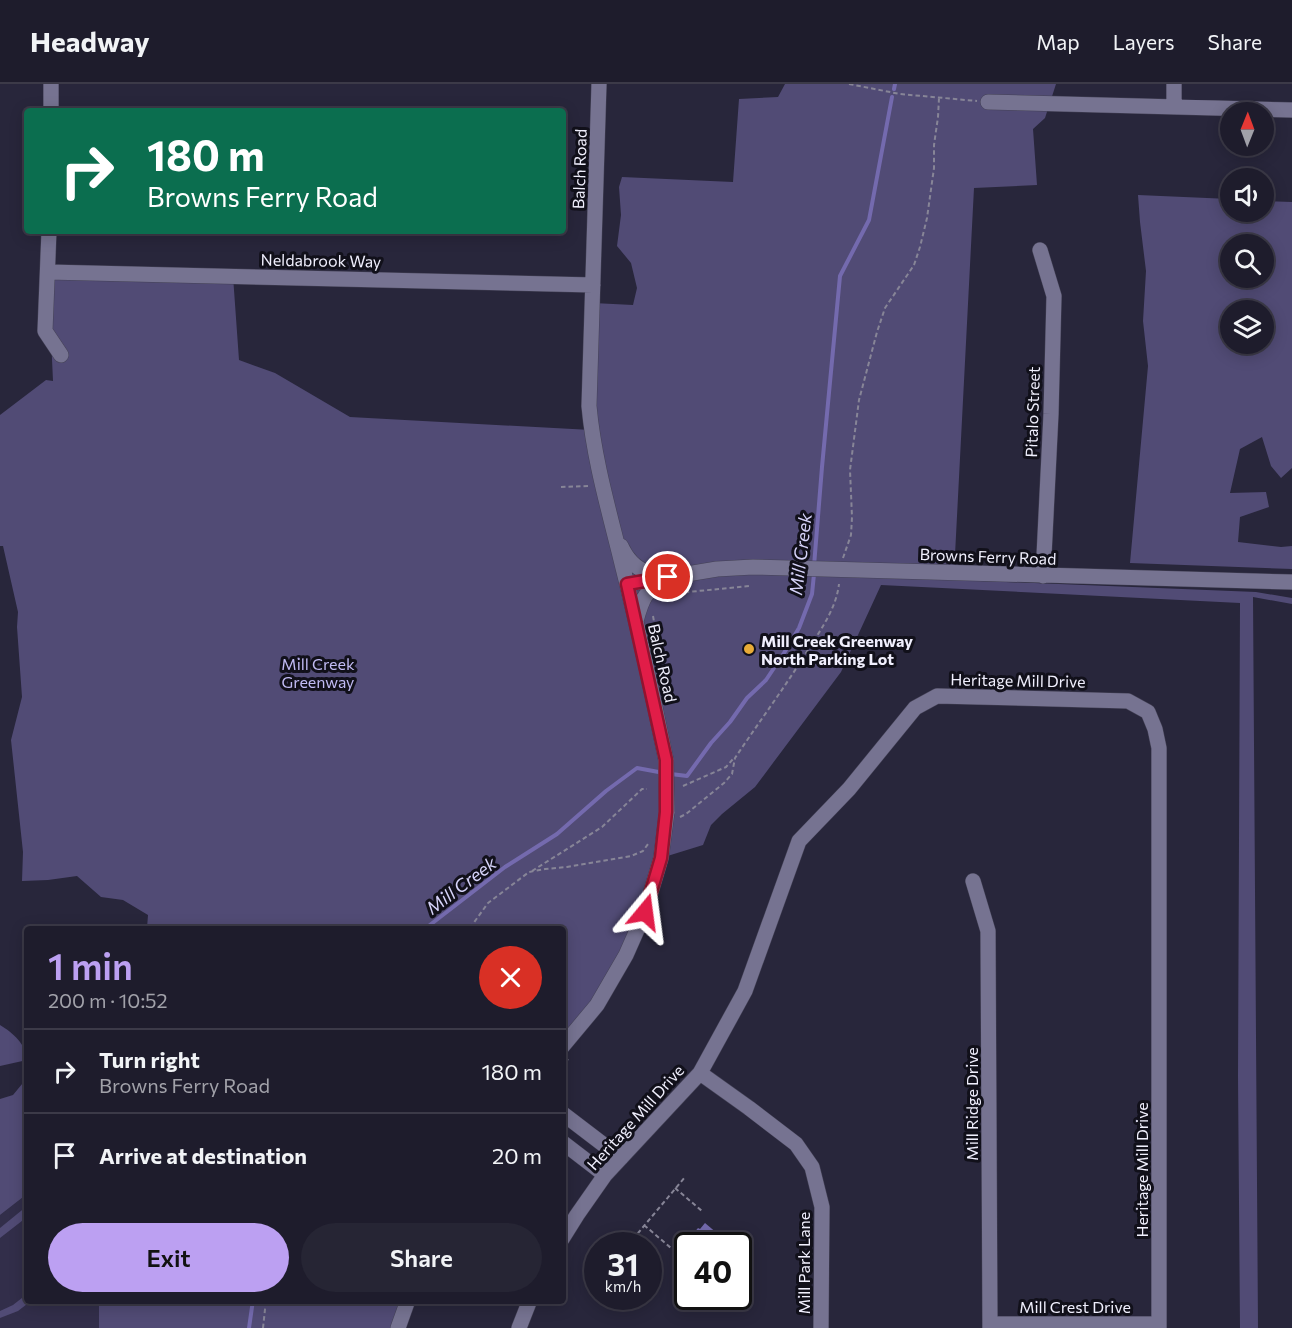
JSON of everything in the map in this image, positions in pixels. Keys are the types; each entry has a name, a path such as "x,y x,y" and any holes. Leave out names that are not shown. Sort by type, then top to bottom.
{"street":[{"path":"51,84 51,108"},
{"name":"Balch Road","path":"566,1042 597,1005 626,955 645,912 672,815 666,760 591,430 589,406 599,84"},
{"path":"1174,84 1174,106"},
{"path":"988,102 1292,110"},
{"path":"49,234 45,331 61,355"},
{"name":"Pitalo Street","path":"1040,250 1054,296 1043,576"},
{"name":"Neldabrook Way","path":"48,272 593,285"},
{"name":"Browns Ferry Road","path":"615,535 626,557 647,572 684,575"},
{"name":"Browns Ferry Road","path":"627,584 717,569 753,567 1292,582"},
{"name":"Browns Ferry Road","path":"636,624 640,604 646,593 657,585 684,575"},
{"name":"Heritage Mill Drive","path":"566,1233 604,1175 700,1073 745,991 799,841 849,789 915,708 937,696 1128,701 1148,712 1159,748 1160,1326"},
{"name":"Mill Ridge Drive","path":"973,881 988,931 990,1326"},
{"name":"Mill Park Lane","path":"700,1073 796,1144 812,1167 822,1208 821,1328"},
{"path":"566,1116 621,1158"},
{"path":"566,1145 604,1175"},
{"path":"398,1328 407,1304"},
{"path":"519,1328 528,1304"},
{"name":"Mill Crest Drive","path":"990,1326 1160,1326"}],"path":[{"path":"849,84 900,94 988,102"},
{"path":"683,786 726,767 735,758 794,672 828,619 835,603 837,570 851,535 850,470 859,400 885,308 914,265 920,247 927,218 934,168 939,98"},
{"path":"561,487 589,486"},
{"path":"663,597 678,593 749,586"},
{"path":"653,607 653,619 666,688"},
{"path":"672,815 686,814 724,783 732,774 735,758"},
{"path":"471,926 488,903 529,872 602,827 642,789 647,789"},
{"path":"529,872 631,856 643,851 649,842"},
{"path":"638,1232 685,1177"},
{"path":"675,1188 702,1211"},
{"path":"644,1225 671,1248"},
{"path":"263,1328 266,1304"}],"shaded area":[{"path":"24,1196 24,1304 99,1304 99,1328 0,1328 0,1215"},
{"path":"705,1223 716,1232 695,1232 698,1228 700,1229"}],"green space":[{"name":"Mill Creek Greenway","path":"785,84 1056,84 1045,118 1033,129 1037,185 974,188 954,574 883,577 1256,592 1292,598 1292,604 1253,597 1258,1328 1240,1328 1238,1076 1240,603 881,585 841,672 755,787 711,825 703,845 661,858 645,912 566,1042 566,926 147,926 148,915 123,900 101,897 77,876 22,881 23,852 11,740 22,697 18,612 3,546 0,546 0,415 46,380 53,381 48,272 233,276 239,360 275,373 350,417 591,430 593,303 633,305 637,288 631,263 617,246 621,215 619,187 622,177 733,182 739,99 778,97"},
{"path":"1138,195 1220,199 1220,222 1274,222 1274,201 1292,202 1292,468 1281,478 1271,466 1262,437 1240,449 1230,493 1266,492 1269,507 1240,517 1238,542 1281,547 1292,546 1292,569 1130,563 1148,366 1143,321 1146,271"},
{"path":"0,1025 22,1044 24,1061 0,1066"},
{"path":"24,1082 24,1196 0,1215 0,1099 13,1095"},
{"path":"24,1208 24,1219 0,1238 0,1228"},
{"path":"24,1296 24,1304 27,1304 18,1311 0,1318 0,1311"},
{"path":"99,1304 407,1304 398,1328 99,1328"}],"waterway":[{"name":"Mill Creek","path":"894,89 895,84"},
{"name":"Mill Creek","path":"814,566 840,276 869,220 892,97"},
{"name":"Mill Creek","path":"671,774 687,776 747,698 766,680 799,628 812,594 814,574"},
{"name":"Mill Creek","path":"429,926 505,867 557,834 606,791 637,768 664,773"},
{"name":"Mill Creek","path":"249,1328 252,1304"}],"place":[{"name":"Mill Creek Greenway North Parking Lot","path":"749,649"}],"route":[{"path":"645,912 661,858 666,812 666,760 627,584 668,577"}]}
